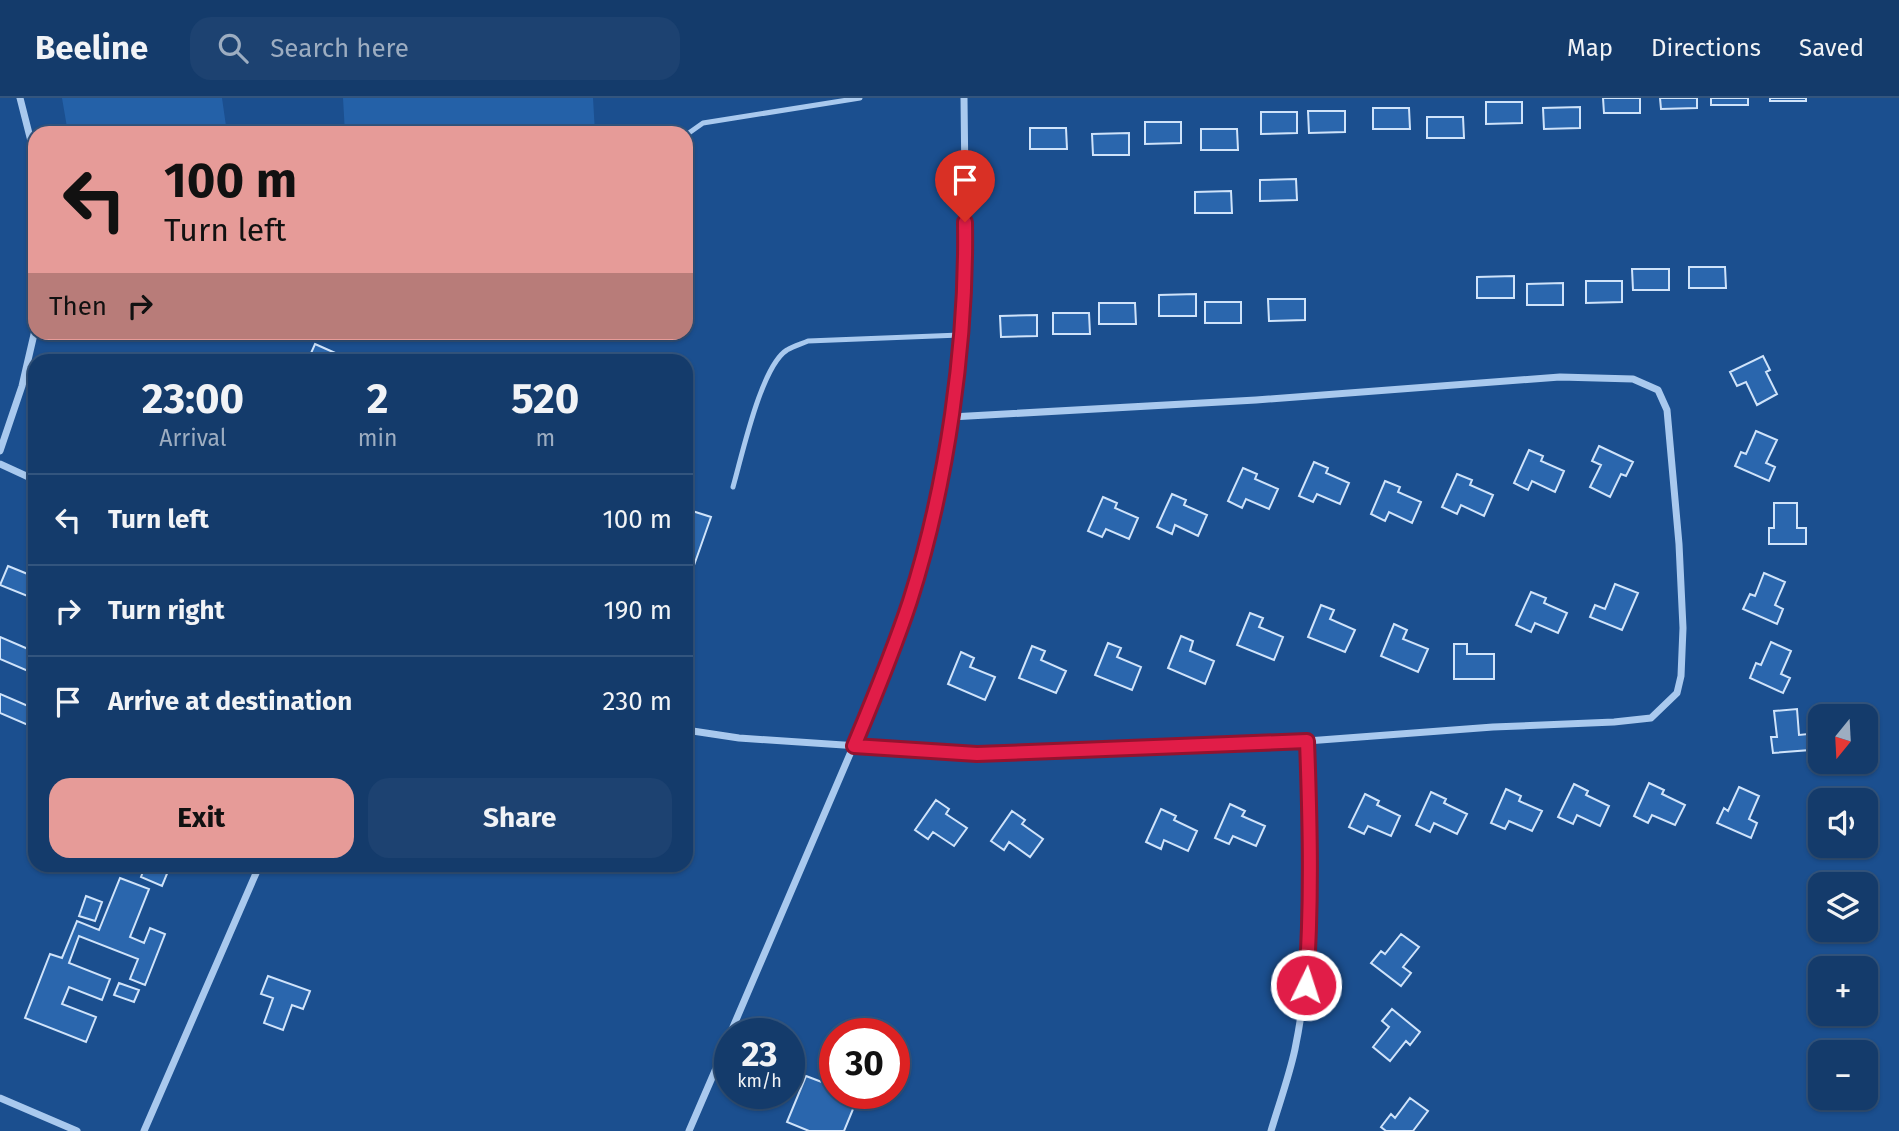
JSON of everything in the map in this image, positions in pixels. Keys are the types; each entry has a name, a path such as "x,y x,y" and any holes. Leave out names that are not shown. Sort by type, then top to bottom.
{"street":[{"path":"20,98 28,129"},
{"path":"737,1018 883,677 910,599 933,510 951,417 966,272 964,98"},
{"path":"0,451 28,360"},
{"path":"693,731 739,738 977,754 1307,741 1493,727 1614,722 1651,718 1677,693 1684,628 1667,410 1658,390 1633,379 1560,377 1256,400 951,417"},
{"path":"0,464 28,477"},
{"path":"1271,1131 1295,1051 1306,985 1311,856 1307,741"},
{"path":"144,1131 257,872"},
{"path":"689,1131 714,1072"},
{"path":"0,1098 77,1131"}],"lane":[{"path":"693,130 703,123 860,98"},
{"path":"733,487 762,388 775,362 786,350 808,341 960,335"}],"shaded area":[{"path":"62,98 222,98 226,126 67,126"},
{"path":"343,98 593,98 595,126 345,126"}],"building":[{"path":"1603,98 1640,98 1640,113 1604,113"},
{"path":"1660,98 1697,98 1697,108 1661,109"},
{"path":"1711,98 1748,98 1748,105 1711,105"},
{"path":"1770,98 1806,98 1806,101 1770,101"},
{"path":"1486,102 1522,102 1522,123 1486,124"},
{"path":"1580,107 1580,128 1544,129 1543,108"},
{"path":"1373,108 1409,108 1410,129 1373,129"},
{"path":"1308,111 1345,111 1345,132 1309,133"},
{"path":"1261,112 1297,112 1297,133 1261,134"},
{"path":"1427,117 1463,117 1464,138 1427,138"},
{"path":"1145,122 1181,122 1181,143 1145,144"},
{"path":"1030,128 1066,128 1067,149 1030,149"},
{"path":"1201,129 1237,129 1238,150 1201,150"},
{"path":"1129,133 1129,155 1093,155 1092,134"},
{"path":"1296,179 1297,200 1260,201 1260,180"},
{"path":"1231,191 1232,213 1195,213 1195,192"},
{"path":"1689,267 1725,267 1726,288 1689,288"},
{"path":"1632,269 1669,269 1669,290 1633,290"},
{"path":"1514,276 1514,298 1477,298 1477,277"},
{"path":"1586,281 1622,281 1622,302 1586,303"},
{"path":"1563,283 1563,305 1527,305 1527,284"},
{"path":"1196,294 1196,316 1159,316 1159,295"},
{"path":"1268,299 1305,299 1305,320 1269,321"},
{"path":"1205,302 1241,302 1241,323 1205,323"},
{"path":"1099,303 1135,303 1136,324 1099,324"},
{"path":"1053,313 1089,313 1090,334 1053,334"},
{"path":"1037,315 1037,336 1001,337 1000,316"},
{"path":"315,344 338,354 311,354"},
{"path":"1763,356 1770,370 1766,372 1777,394 1757,405 1746,382 1737,386 1730,372"},
{"path":"1756,431 1777,440 1766,463 1775,467 1769,481 1735,466 1741,452 1746,454"},
{"path":"1599,446 1633,462 1626,476 1621,474 1610,497 1590,487 1601,465 1592,461"},
{"path":"1529,450 1543,456 1541,461 1564,471 1555,492 1532,481 1528,490 1514,483"},
{"path":"1314,462 1328,468 1326,473 1349,483 1340,504 1317,494 1313,502 1299,496"},
{"path":"1243,468 1257,474 1255,479 1278,489 1269,509 1246,499 1242,508 1228,501"},
{"path":"1457,474 1472,480 1470,485 1493,495 1484,516 1461,505 1457,514 1442,507"},
{"path":"1385,481 1400,487 1398,492 1421,502 1412,523 1389,512 1385,521 1371,514"},
{"path":"1172,494 1186,500 1184,505 1207,515 1198,536 1175,525 1172,534 1157,527"},
{"path":"1103,497 1117,503 1115,508 1138,518 1129,539 1106,529 1102,537 1088,531"},
{"path":"1774,503 1797,503 1797,528 1806,528 1806,544 1769,544 1769,528 1774,528"},
{"path":"693,511 711,517 693,568"},
{"path":"8,566 28,574 28,596 0,585"},
{"path":"1764,573 1785,582 1775,605 1783,609 1777,624 1743,609 1750,594 1755,596"},
{"path":"1615,584 1638,593 1622,630 1590,617 1595,605 1605,609"},
{"path":"1531,592 1546,598 1544,603 1567,613 1558,633 1535,623 1531,632 1516,625"},
{"path":"1321,605 1334,610 1330,619 1355,630 1345,652 1308,637"},
{"path":"1250,613 1263,618 1259,627 1283,637 1274,660 1237,645"},
{"path":"1394,624 1407,630 1403,639 1428,649 1418,672 1381,656"},
{"path":"1181,636 1193,641 1190,651 1214,661 1205,684 1168,668"},
{"path":"0,637 28,649 28,671 0,659"},
{"path":"1771,642 1791,651 1781,674 1790,678 1783,693 1750,678 1756,663 1761,665"},
{"path":"1108,643 1121,648 1117,657 1141,667 1132,690 1095,675"},
{"path":"1454,644 1467,644 1467,654 1494,654 1494,679 1454,679"},
{"path":"1032,646 1045,651 1041,660 1066,671 1056,693 1019,678"},
{"path":"961,652 974,658 970,667 995,677 985,700 948,684"},
{"path":"0,694 28,706 28,725 0,713"},
{"path":"1797,709 1799,735 1808,734 1808,750 1773,753 1771,737 1777,737 1774,711"},
{"path":"1649,783 1664,790 1662,794 1685,805 1675,825 1652,815 1648,823 1634,816"},
{"path":"1574,784 1588,791 1586,795 1609,806 1600,826 1577,815 1573,824 1558,817"},
{"path":"1739,787 1759,796 1749,819 1757,823 1751,838 1717,823 1724,808 1728,811"},
{"path":"1506,789 1521,796 1519,801 1542,811 1532,831 1509,821 1505,829 1491,823"},
{"path":"1431,792 1446,799 1444,803 1467,814 1457,834 1434,823 1430,832 1416,825"},
{"path":"1365,794 1379,801 1377,805 1400,816 1391,836 1368,826 1364,834 1349,827"},
{"path":"936,800 949,809 946,814 967,828 954,846 933,832 928,839 915,830"},
{"path":"1230,804 1245,811 1242,816 1265,826 1256,846 1233,836 1229,844 1215,838"},
{"path":"1161,809 1176,816 1174,820 1197,831 1188,851 1164,840 1161,849 1146,842"},
{"path":"1012,811 1025,820 1022,824 1043,839 1030,857 1009,842 1004,850 991,841"},
{"path":"143,872 168,872 162,886 141,877"},
{"path":"120,878 149,889 130,937 144,943 150,928 165,934 145,985 130,979 138,959 79,936 69,963 110,979 102,1000 69,987 62,1004 96,1017 86,1042 25,1018 50,954 62,958 77,921 99,930"},
{"path":"86,896 102,902 95,921 79,916"},
{"path":"1401,934 1419,947 1403,967 1411,973 1401,986 1371,963 1381,951 1385,954"},
{"path":"268,976 310,991 303,1009 292,1005 283,1030 264,1023 273,998 261,994"},
{"path":"119,983 139,990 134,1002 114,995"},
{"path":"1392,1009 1420,1032 1410,1045 1406,1041 1390,1061 1373,1047 1389,1027 1382,1021"},
{"path":"806,1076 819,1081 819,1109 853,1109 844,1131 809,1131 787,1122 792,1109 805,1109"},
{"path":"1410,1098 1428,1111 1413,1131 1386,1131 1381,1127 1391,1114 1395,1118"}],"route":[{"path":"965,222 966,272 951,417 933,510 910,599 883,677 854,746 977,754 1307,741 1311,856 1306,985"}]}
